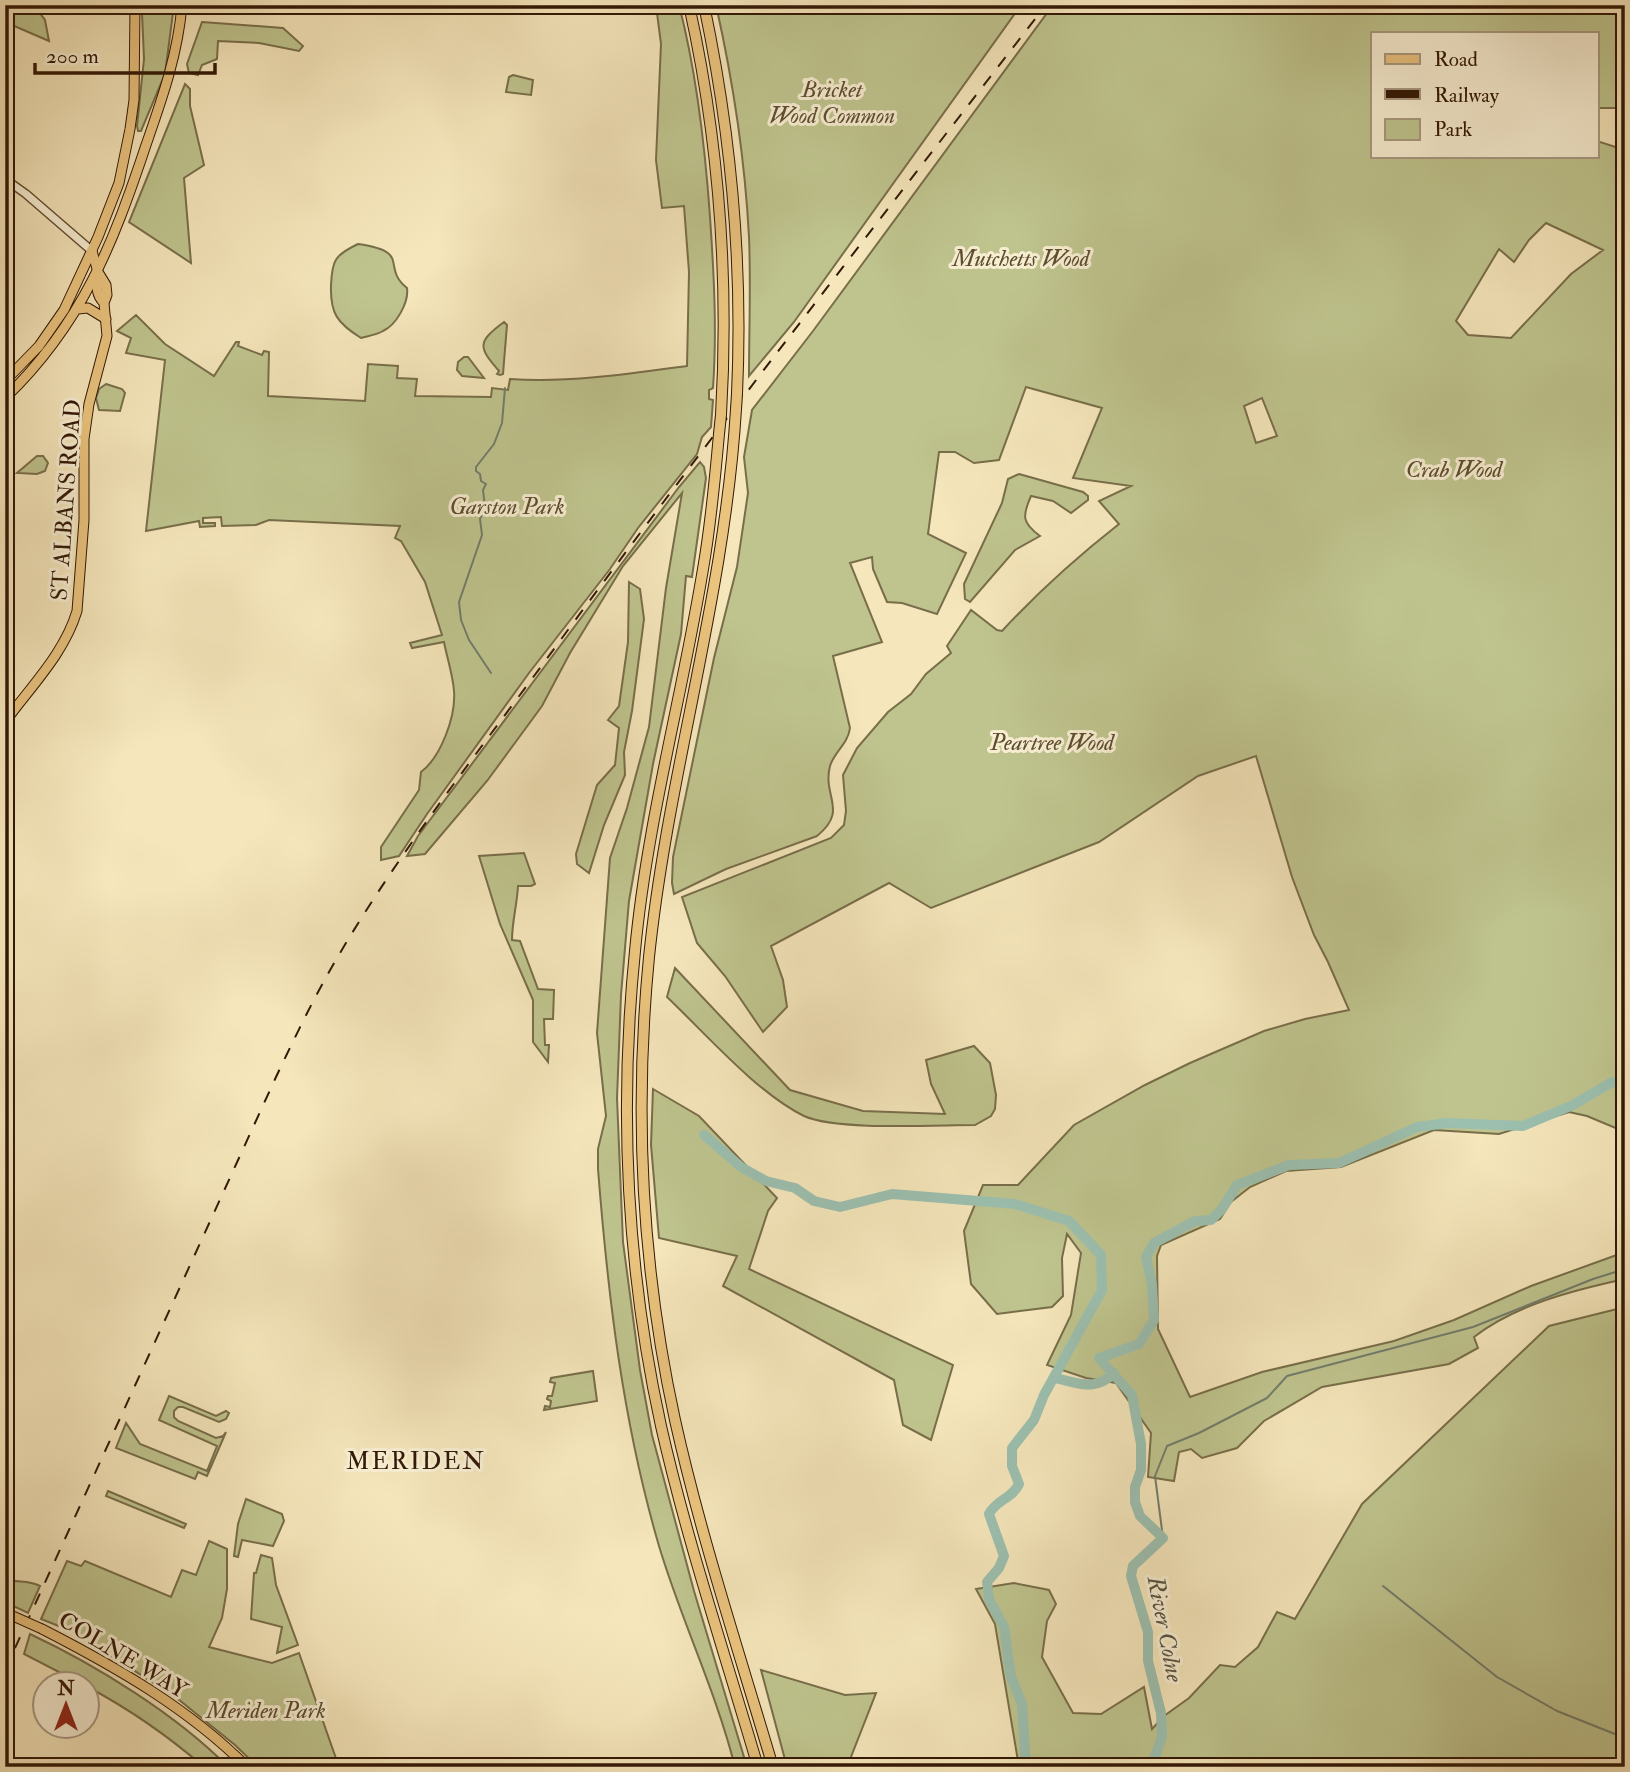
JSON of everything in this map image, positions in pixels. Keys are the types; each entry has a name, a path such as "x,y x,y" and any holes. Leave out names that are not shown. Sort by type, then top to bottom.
{"highway":[{"path":"689,5 708,110 719,208 724,310 721,415 703,569 639,912 629,1023 628,1151 631,1222 638,1287 661,1422 693,1548 758,1767"},
{"path":"704,5 732,174 739,310 737,394 728,503 719,569 668,830 652,936 644,1023 642,1150 653,1287 675,1419 707,1544 773,1767"}],"main road":[{"path":"5,381 39,346 58,321 92,251 119,183 134,100 135,5"},
{"path":"5,398 43,358 78,309 98,272 124,209 169,77 182,5"},
{"path":"92,251 103,240 114,213 124,209"},
{"name":"ST ALBANS ROAD","path":"5,722 55,658 73,625 77,611 84,520 84,439 89,404 106,344 106,285 98,272 92,251"},
{"path":"71,297 80,292 98,272"},
{"path":"78,309 88,308 106,319"},
{"name":"COLNE WAY","path":"9,1615 43,1629 100,1659 172,1703 247,1767"}],"street":[{"path":"5,179 92,251"}],"green space":[{"path":"145,5 174,5 165,74 141,131 138,131 144,59 142,13"},
{"name":"Garston Park","path":"656,5 679,5 699,110 714,281 714,367 713,388 709,390 709,399 713,400 711,427 702,437 697,454 529,673 399,856 381,860 381,847 419,790 421,772 441,746 450,724 454,701 444,642 412,648 410,643 442,635 425,582 401,541 395,538 400,526 269,520 256,525 222,526 221,517 203,518 203,523 215,523 215,526 200,527 199,521 146,531 165,360 126,353 131,338 117,331 136,315 165,344 214,376 236,342 239,342 238,346 262,355 264,351 269,352 268,396 365,401 368,364 398,366 397,378 417,379 415,396 491,397 492,388 508,390 510,379 576,379 687,366 689,272 684,206 662,208 656,160 661,44"},
{"name":"Bricket Wood Common","path":"716,5 1021,5 794,322 749,376 750,254 745,179 728,62"},
{"path":"1053,5 1625,5 1625,108 1598,108 1598,32 1371,32 1371,158 1598,158 1598,141 1625,150 1625,1132 1587,1116 1569,1112 1499,1134 1434,1130 1341,1167 1286,1171 1250,1187 1231,1202 1220,1219 1161,1245 1157,1256 1158,1329 1190,1397 1262,1372 1394,1341 1625,1252 1625,1279 1526,1307 1474,1337 1478,1348 1449,1364 1322,1387 1264,1421 1237,1448 1202,1458 1191,1449 1179,1452 1174,1481 1148,1477 1151,1433 1116,1383 1086,1378 1047,1365 1071,1315 1081,1253 1067,1234 1062,1258 1063,1296 1052,1307 997,1314 971,1284 964,1231 983,1185 1018,1185 1074,1125 1145,1085 1264,1031 1349,1010 1314,935 1292,877 1256,756 1198,776 1099,842 931,908 889,883 771,946 783,980 787,1007 763,1032 725,976 697,943 682,897 831,838 844,825 846,811 843,775 857,748 888,712 911,694 926,674 951,653 947,646 971,610 1002,631 1059,575 1119,524 1099,501 1131,486 1073,478 1102,408 1026,387 999,460 974,463 955,452 939,452 928,534 966,553 937,614 902,603 887,602 873,569 872,557 850,563 882,642 833,656 850,728 847,739 830,766 828,777 833,811 826,827 817,836 726,869 674,894 673,857 714,658 737,567 748,493 744,457 752,410","holes":["1546,223 1603,250 1571,274 1511,338 1468,335 1456,321 1499,249 1514,262 1529,240","1262,398 1277,436 1256,443 1244,406"]},
{"path":"5,11 39,12 45,20 49,41 5,22"},
{"path":"202,22 283,28 303,46 299,51 259,43 218,41 217,59 202,65 198,75 189,73 187,64"},
{"path":"513,75 533,80 531,95 506,92 509,77"},
{"path":"185,84 190,89 190,106 204,165 184,178 191,263 129,222"},
{"path":"358,244 375,247 391,256 399,280 407,288 404,307 393,324 380,332 361,338 341,322 334,310 331,295 332,270 336,259"},
{"path":"504,322 507,325 503,374 500,375 487,356 484,345 489,335"},
{"path":"468,357 484,378 462,376 457,370 458,362"},
{"path":"106,384 122,389 125,393 120,411 99,410 96,398 99,389"},
{"path":"37,456 43,456 48,463 45,471 37,474 17,473"},
{"path":"700,462 706,478 692,577 686,576 681,634 653,764 629,901 621,995 617,1098 623,1242 640,1370 652,1435 694,1591 747,1767 735,1767 718,1711 668,1574 646,1500 612,1312 598,1169 598,1149 606,1116 597,1033 610,858 649,727 666,588 682,493 623,566 570,653 542,706 487,781 425,854 407,856 418,836"},
{"path":"1019,474 1083,492 1088,496 1088,500 1071,513 1053,501 1031,496 1025,519 1040,536 1015,550 970,602 965,599 964,584 1002,503 1008,479"},
{"path":"629,582 640,589 644,619 624,752 625,775 604,825 589,873 577,864 576,854 597,785 615,765 619,728 608,720 619,706 628,642"},
{"path":"524,853 535,884 518,886 512,940 520,941 538,989 554,990 553,1019 544,1019 545,1045 549,1045 548,1062 533,1042 533,1000 500,924 479,856"},
{"path":"675,968 790,1090 863,1111 945,1114 931,1084 926,1060 974,1046 990,1063 996,1095 995,1109 991,1116 975,1125 839,1124 804,1116 786,1106 750,1078 667,997"},
{"path":"653,1089 699,1116 777,1198 768,1211 749,1269 953,1365 931,1440 903,1425 894,1380 723,1286 737,1256 659,1238 651,1145"},
{"path":"1625,1307 1625,1767 1034,1767 1018,1761 995,1624 976,1589 1014,1583 1049,1590 1056,1604 1047,1621 1042,1657 1073,1713 1101,1714 1144,1687 1152,1729 1164,1716 1189,1698 1220,1665 1235,1667 1258,1647 1277,1612 1295,1619 1362,1504 1549,1326"},
{"path":"593,1371 597,1401 544,1410 545,1406 550,1407 551,1401 547,1399 552,1396 555,1383 550,1382 551,1378"},
{"path":"169,1396 216,1416 226,1411 229,1413 226,1419 219,1422 183,1407 174,1411 174,1417 178,1421 216,1438 226,1432 207,1476 198,1472 195,1479 116,1448 126,1423 140,1444 207,1471 217,1446 159,1420"},
{"path":"108,1491 186,1524 184,1528 106,1496"},
{"path":"246,1499 282,1514 284,1521 273,1546 242,1540 238,1557 234,1556 238,1524"},
{"name":"Meriden Park","path":"209,1541 227,1549 227,1589 222,1618 209,1647 272,1663 299,1653 339,1767 258,1767 178,1699 76,1633 41,1619 67,1561 81,1566 85,1561 171,1597 182,1570 196,1575"},
{"path":"261,1555 272,1558 276,1585 298,1645 277,1653 282,1627 251,1619 254,1573"},
{"path":"5,1578 40,1586 28,1613 5,1602"},
{"path":"30,1634 98,1670 55,1670 24,1654"},
{"path":"761,1670 845,1695 876,1693 847,1767 787,1767"},
{"path":"102,1673 160,1710 228,1767 204,1767 102,1695"}],"waterway":[{"path":"491,673 469,640 461,620 459,602 482,535 480,519 485,507 483,490 486,484 481,481 476,467 494,444 502,423 505,388"},
{"name":"River Colne","path":"1151,1767 1162,1737 1161,1713 1148,1661 1148,1632 1131,1576 1133,1566 1163,1538 1140,1516 1135,1502 1135,1487 1141,1470 1141,1444 1132,1395 1099,1358 1139,1344 1154,1320 1152,1285 1146,1257 1154,1243 1195,1221 1211,1220 1222,1209 1237,1185 1289,1165 1339,1163 1417,1127 1447,1123 1523,1126 1573,1105 1612,1082 1625,1084"},
{"path":"704,1135 741,1167 766,1181 795,1188 814,1201 840,1207 892,1194 1015,1204 1069,1221 1101,1255 1102,1290 1044,1395 1034,1420 1012,1448 1012,1466 1019,1484 1013,1493 996,1505 989,1514 1004,1556 999,1568 987,1582 989,1599 1004,1627 1011,1677 1022,1704 1026,1767"},
{"path":"1163,1538 1155,1476 1167,1446 1199,1433 1267,1398 1287,1376 1473,1327 1625,1269"},
{"path":"1055,1378 1086,1385 1100,1382 1114,1373"},
{"path":"1383,1586 1497,1677 1557,1711 1625,1738"}],"railway":[{"path":"5,1670 276,1077 323,983 365,912 447,793 621,558 1046,5"}],"district":[{"name":"MERIDEN","path":"416,1461"}],"park label":[{"name":"Mutchetts Wood","path":"1021,258"},
{"name":"Crab Wood","path":"1454,469"},
{"name":"Peartree Wood","path":"1052,742"}]}
